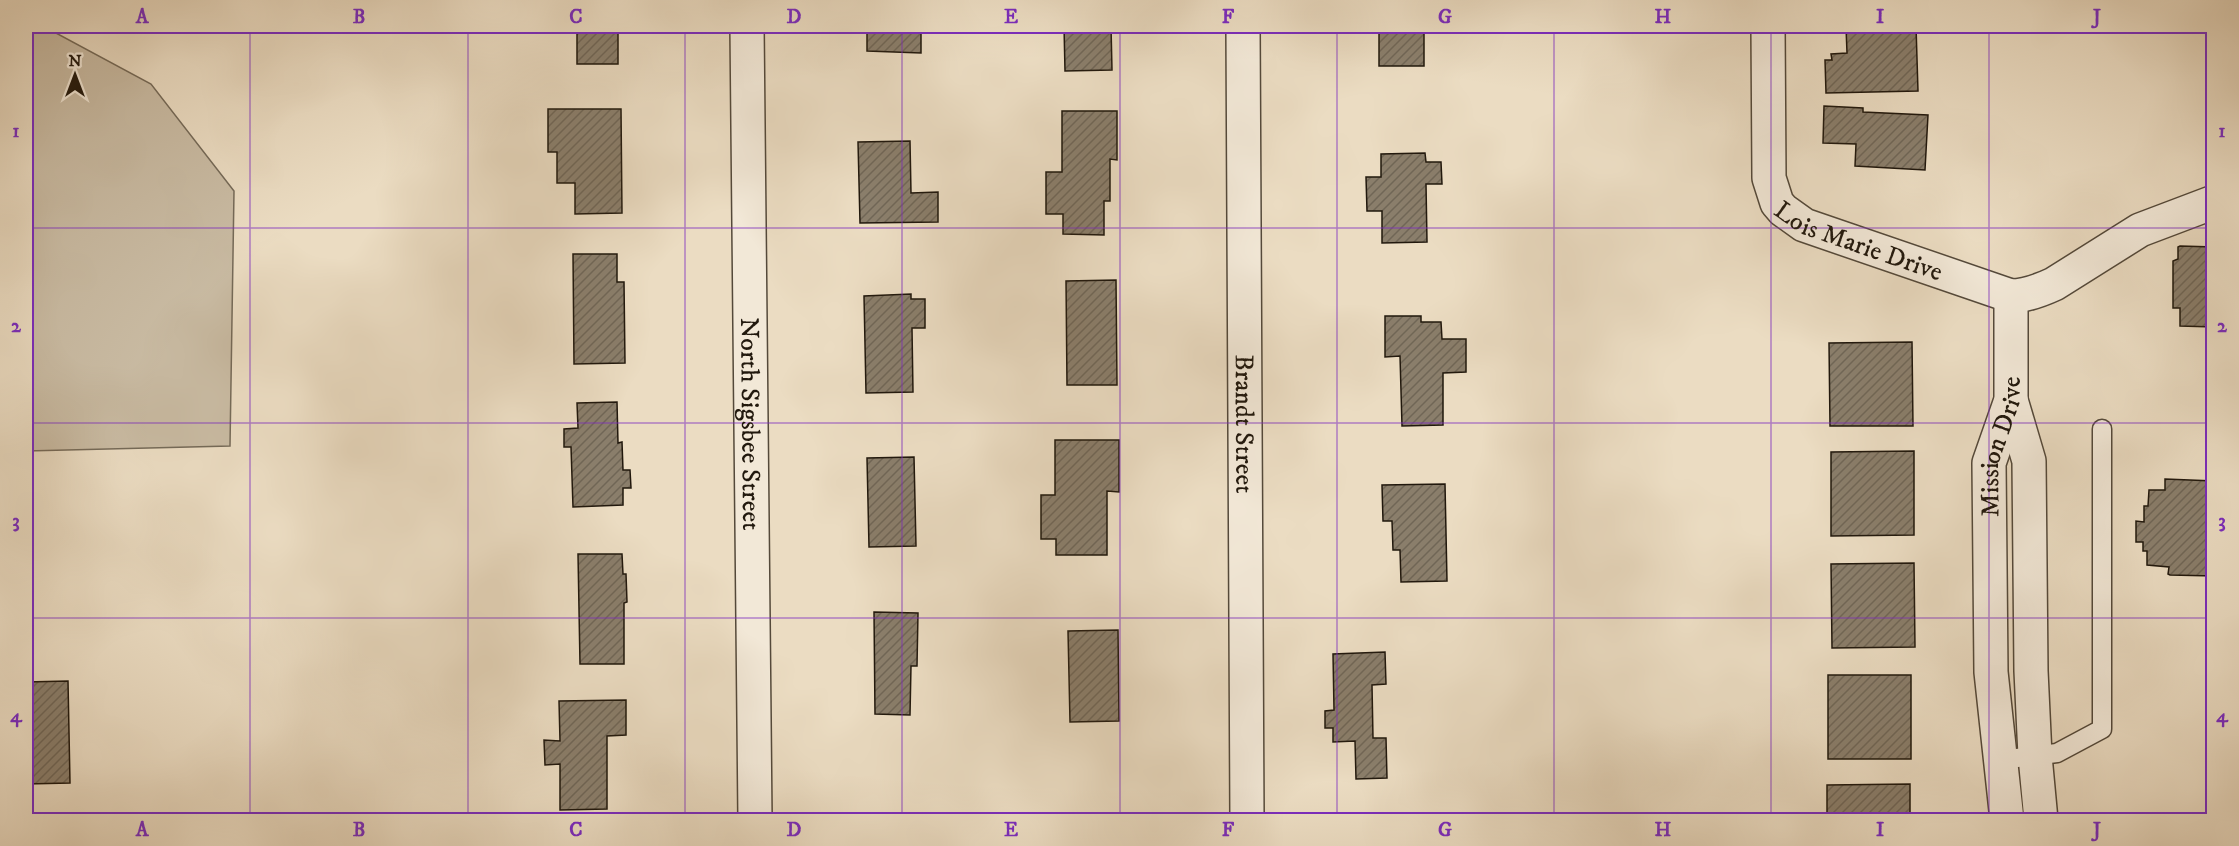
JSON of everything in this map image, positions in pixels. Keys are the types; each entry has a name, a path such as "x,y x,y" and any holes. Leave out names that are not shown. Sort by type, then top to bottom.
{"street":[{"name":"North Sigsbee Street","path":"747,26 755,820"},
{"name":"Brandt Street","path":"1243,26 1247,820"},
{"name":"Lois Marie Drive","path":"1768,26 1769,178 1773,196 1783,210 1804,225 2011,296"},
{"path":"2011,296 2019,296 2045,288 2140,230 2214,202"},
{"name":"Mission Drive","path":"2007,820 1991,672 1989,463 2011,400 2011,296"},
{"path":"2011,400 2029,461 2031,671 2041,820"}],"lane":[{"path":"2001,760 2057,753 2102,729 2102,429"}],"shaded area":[{"path":"26,26 43,26 151,84 234,191 230,446 26,451"}],"building":[{"path":"577,26 618,26 618,64 577,64"},
{"path":"867,26 921,26 921,53 867,51"},
{"path":"1064,26 1111,26 1112,70 1065,71"},
{"path":"1366,26 1424,26 1424,66 1379,66 1379,33 1366,33"},
{"path":"1916,26 1918,91 1826,93 1825,60 1832,60 1831,54 1847,53 1846,27"},
{"path":"1824,106 1863,108 1863,112 1928,115 1925,170 1855,166 1856,144 1823,143"},
{"path":"548,109 621,109 622,213 575,214 575,183 557,183 557,152 548,152"},
{"path":"1062,111 1117,111 1117,160 1110,159 1110,201 1104,201 1104,235 1063,234 1063,214 1046,214 1046,172 1062,172"},
{"path":"910,141 911,193 938,192 938,222 860,223 858,142"},
{"path":"1425,153 1426,162 1441,162 1442,184 1426,184 1427,242 1382,243 1382,211 1367,211 1366,177 1381,177 1381,154"},
{"path":"2178,247 2214,247 2214,327 2180,326 2180,308 2173,308 2173,261 2178,259"},
{"path":"573,254 617,254 617,282 624,282 625,363 574,364"},
{"path":"1116,280 1117,385 1067,385 1066,281"},
{"path":"911,294 911,299 925,299 925,328 912,328 913,392 866,393 864,296"},
{"path":"1385,316 1421,316 1421,322 1441,322 1442,339 1466,339 1466,372 1443,373 1443,425 1402,426 1400,356 1385,357"},
{"path":"1912,342 1913,426 1830,426 1829,343"},
{"path":"617,402 618,443 622,442 623,470 630,470 631,488 623,488 623,505 573,507 571,447 564,447 564,429 578,428 577,403"},
{"path":"1055,440 1119,440 1119,492 1107,491 1107,555 1056,555 1056,539 1041,539 1041,495 1055,495"},
{"path":"1914,451 1914,535 1831,536 1831,452"},
{"path":"914,457 916,546 869,547 867,458"},
{"path":"2165,479 2214,481 2214,576 2170,575 2168,574 2169,567 2147,565 2147,551 2143,551 2143,542 2136,542 2136,521 2144,522 2144,506 2148,506 2149,490 2165,490"},
{"path":"1445,484 1447,581 1401,582 1400,550 1393,550 1392,521 1383,521 1382,485"},
{"path":"578,554 622,554 623,574 626,574 627,602 624,603 624,664 580,664"},
{"path":"1914,563 1915,647 1832,648 1831,564"},
{"path":"874,612 918,613 917,666 911,666 910,715 875,714"},
{"path":"1118,630 1119,721 1070,722 1068,631"},
{"path":"1385,652 1386,684 1372,685 1373,738 1386,738 1387,778 1356,779 1355,741 1333,742 1333,728 1325,728 1325,711 1334,710 1333,654"},
{"path":"1828,675 1911,675 1911,759 1828,759"},
{"path":"68,681 70,783 26,784 26,682"},
{"path":"626,700 626,735 607,736 607,809 560,810 560,764 545,765 544,740 560,741 559,701"},
{"path":"1910,784 1910,820 1827,820 1827,785"}]}
